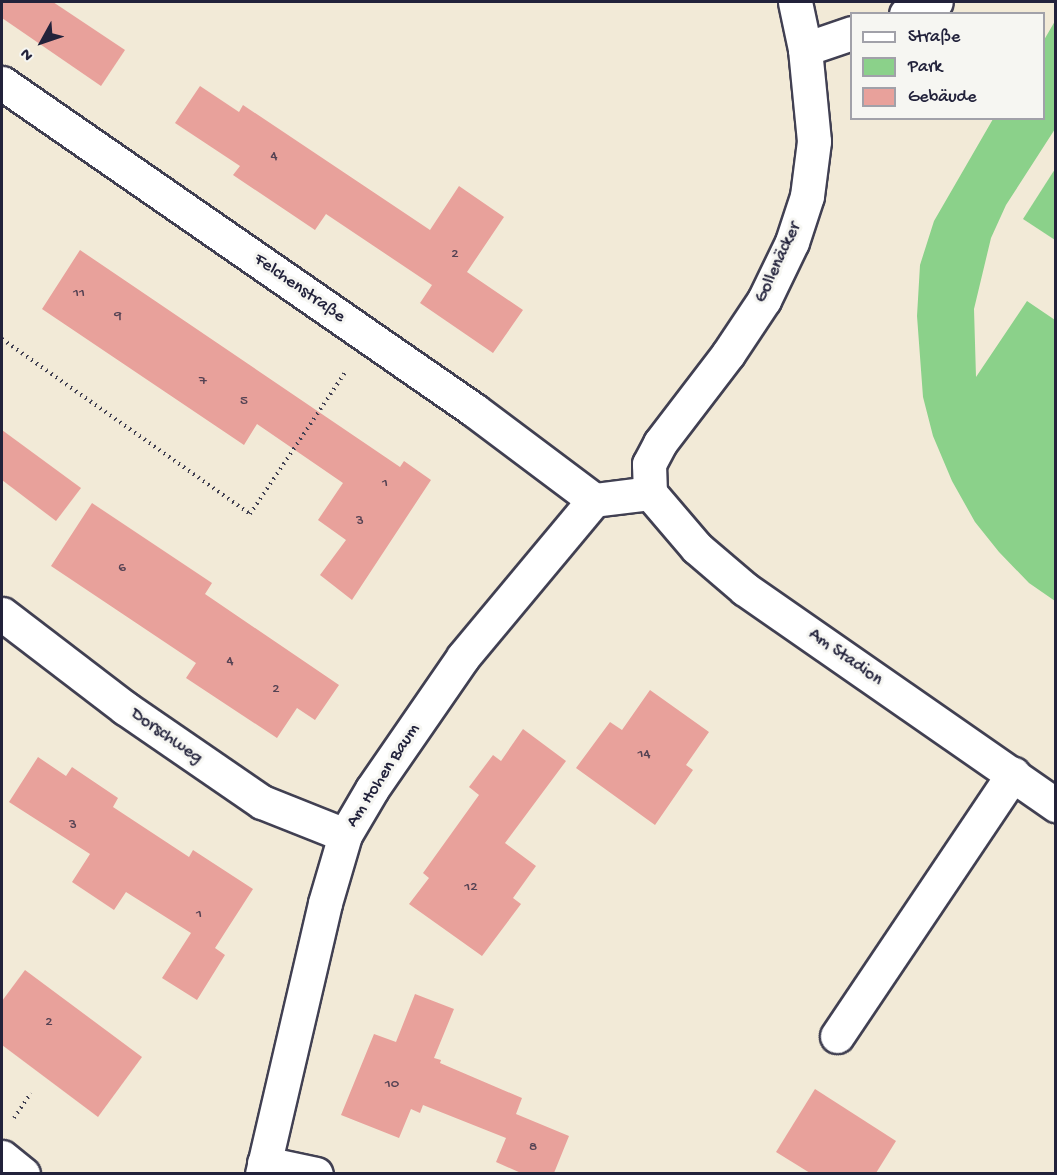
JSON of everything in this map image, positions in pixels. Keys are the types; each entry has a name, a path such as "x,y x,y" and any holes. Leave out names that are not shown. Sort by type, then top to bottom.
{"street":[{"name":"Gollenäcker","path":"650,493 649,464 660,444 728,354 764,300 792,242 807,196 814,141 805,49 795,2"},
{"path":"911,12 936,2"},
{"path":"805,49 850,34"},
{"name":"Felchenstraße","path":"2,83 369,338 594,500"},
{"path":"594,500 650,493"},
{"name":"Am Stadion","path":"650,493 697,548 745,589 1056,806"},
{"name":"Am Hohen Baum","path":"263,1168 324,903 345,835 372,789 463,657 594,500"},
{"name":"Dorschweg","path":"2,614 125,708 262,802 345,835"},
{"path":"837,1036 1013,774"},
{"path":"2,1157 23,1173"},
{"path":"263,1168 316,1173"}],"path":[{"path":"2,339 250,514 369,338"}],"green space":[{"path":"1055,21 1055,129 1006,205 991,238 974,309 976,377 1027,301 1055,320 1055,601 1029,583 999,552 975,522 952,481 933,436 923,397 917,316 920,265 934,221 992,120 1045,120 1045,38"},
{"path":"1055,169 1055,240 1023,219"}],"building":[{"path":"2,2 53,2 125,50 101,86 2,18"},
{"path":"200,86 239,112 243,105 430,230 459,186 504,217 467,272 523,310 493,353 420,303 432,285 326,214 315,230 233,175 240,166 175,123"},
{"path":"80,250 400,467 404,461 431,480 352,600 320,575 346,540 318,520 343,483 257,424 244,445 42,309"},
{"path":"2,430 81,488 56,521 2,480"},
{"path":"92,503 212,583 205,594 339,685 315,720 297,708 277,738 186,678 196,663 51,566"},
{"path":"650,690 709,732 686,765 693,770 655,825 576,768 610,722 622,730"},
{"path":"523,729 566,761 505,843 536,866 513,898 521,904 482,956 409,904 429,878 423,873 479,795 469,787 493,755 501,761"},
{"path":"38,757 66,776 72,767 118,798 113,807 189,857 193,850 253,889 215,948 225,955 197,1000 162,978 191,933 126,892 114,910 72,882 90,854 9,802"},
{"path":"25,970 142,1057 98,1117 2,1045 2,1001"},
{"path":"415,994 454,1009 434,1058 441,1060 440,1063 522,1098 516,1114 569,1136 554,1173 521,1173 496,1162 506,1138 423,1105 420,1113 411,1109 399,1138 341,1115 374,1034 396,1042"},
{"path":"815,1089 896,1141 876,1173 810,1173 776,1152"}]}
